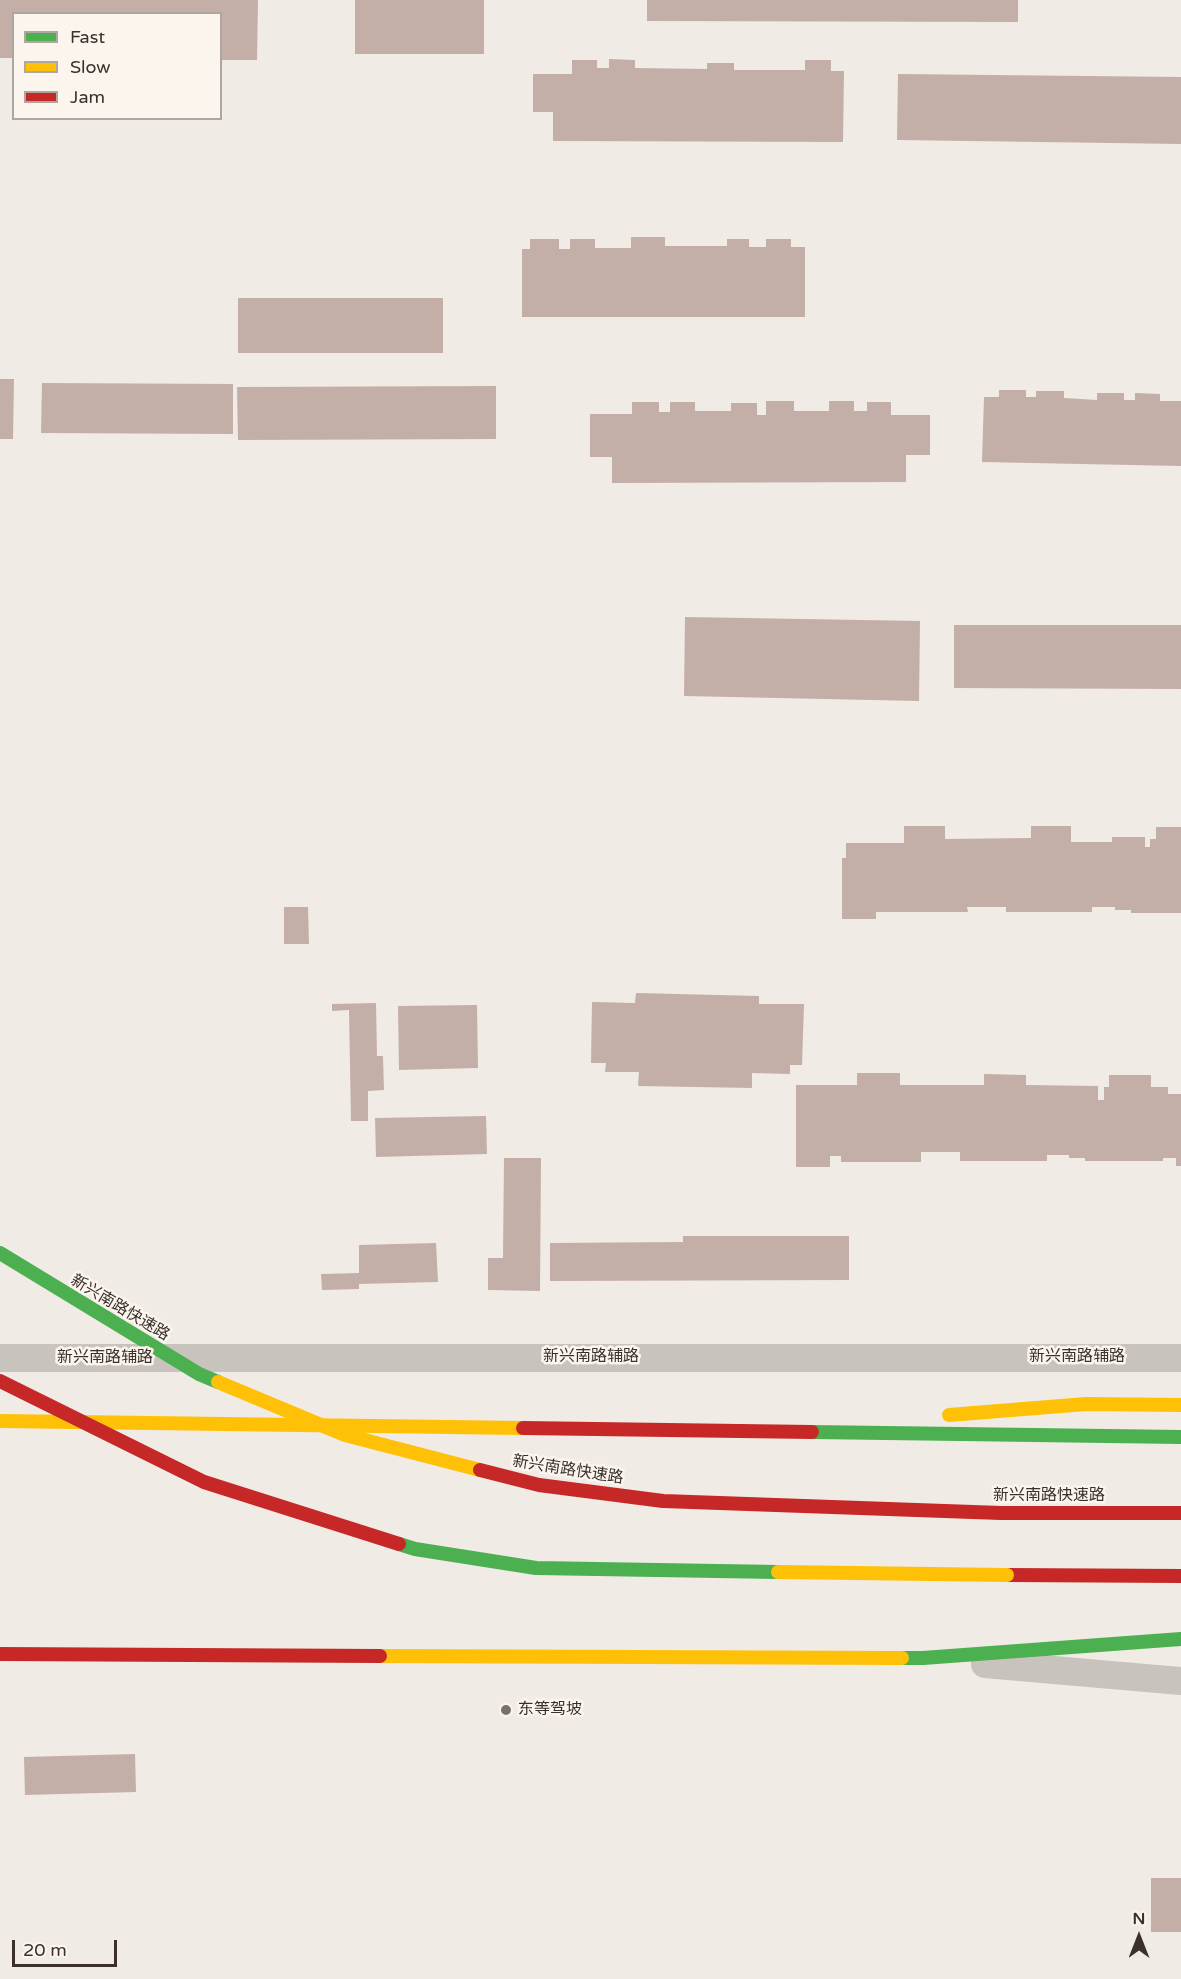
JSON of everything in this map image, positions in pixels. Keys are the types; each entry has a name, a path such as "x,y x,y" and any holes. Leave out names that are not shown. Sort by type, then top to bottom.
{"main road":[{"name":"新兴南路快速路","path":"0,1253 199,1374 345,1435 539,1485 663,1501 1001,1514 1181,1513"},
{"path":"0,1381 204,1482 415,1549 536,1568 1181,1576"},
{"path":"932,1416 1086,1404 1181,1405"},
{"path":"742,1431 896,1419"},
{"path":"0,1420 1181,1437"},
{"path":"0,1653 923,1658 1181,1639"},
{"path":"11,1668 65,1654"}],"street":[{"name":"新兴南路辅路","path":"0,1358 1181,1358"},
{"path":"923,1658 1181,1681"}],"building":[{"path":"0,0 258,0 257,60 222,60 222,12 12,12 12,58 0,58"},
{"path":"355,0 484,0 484,54 355,54"},
{"path":"647,0 1018,0 1018,22 647,21"},
{"path":"609,59 635,60 635,68 707,69 707,63 734,63 734,70 805,70 805,60 831,60 831,71 844,71 843,142 553,141 553,112 533,112 533,74 572,74 572,60 597,60 597,68 609,68"},
{"path":"898,74 1181,77 1181,144 897,140"},
{"path":"631,237 665,237 665,246 727,246 727,239 749,239 749,247 766,247 766,239 791,239 791,247 805,247 805,317 522,317 522,249 530,249 530,239 559,239 559,249 570,249 570,239 595,239 595,248 631,248"},
{"path":"238,298 443,298 443,353 238,353"},
{"path":"0,379 14,379 13,439 0,439"},
{"path":"42,383 233,384 233,434 41,433"},
{"path":"496,386 496,439 238,440 237,387"},
{"path":"999,390 1026,390 1026,397 1036,397 1036,391 1064,391 1064,398 1097,400 1097,393 1124,393 1124,400 1135,400 1135,393 1160,394 1160,401 1181,401 1181,466 982,462 984,397 999,397"},
{"path":"766,401 794,401 794,411 829,411 829,401 854,401 854,411 867,411 867,402 891,402 891,415 930,415 930,455 906,455 906,482 612,483 612,457 590,457 590,414 632,414 632,402 659,402 659,412 670,412 670,402 695,402 695,411 731,411 731,403 757,403 757,415 766,415"},
{"path":"685,617 920,621 919,701 684,696"},
{"path":"954,625 1181,625 1181,689 954,688"},
{"path":"904,826 945,826 945,839 1031,838 1031,826 1071,826 1071,842 1112,842 1112,837 1145,837 1145,847 1150,847 1150,839 1156,839 1156,827 1181,827 1181,913 1131,913 1131,910 1115,910 1115,907 1092,907 1092,912 1006,912 1006,907 967,907 968,912 876,912 876,919 842,919 842,858 846,858 846,843 904,843"},
{"path":"284,907 308,907 309,944 284,944"},
{"path":"636,993 759,996 759,1004 804,1004 802,1065 790,1065 790,1074 752,1073 752,1088 638,1086 639,1072 605,1072 606,1063 591,1063 592,1002 635,1003"},
{"path":"376,1003 377,1056 383,1056 384,1090 368,1091 368,1121 351,1121 349,1010 332,1011 332,1004"},
{"path":"477,1005 478,1068 399,1070 398,1006"},
{"path":"857,1073 900,1073 900,1085 984,1085 984,1074 1026,1075 1026,1085 1098,1086 1098,1100 1104,1100 1104,1087 1109,1087 1109,1075 1151,1075 1151,1087 1168,1087 1168,1094 1181,1094 1181,1166 1176,1166 1176,1158 1163,1158 1163,1161 1085,1161 1085,1158 1069,1158 1069,1155 1047,1155 1047,1161 960,1161 960,1152 921,1152 921,1162 841,1162 841,1156 830,1156 830,1167 796,1167 796,1085 857,1085"},
{"path":"486,1116 487,1154 376,1157 375,1118"},
{"path":"504,1158 541,1158 540,1291 488,1290 488,1258 503,1258"},
{"path":"683,1236 849,1236 849,1280 550,1281 550,1243 683,1242"},
{"path":"436,1243 438,1282 359,1284 359,1289 322,1290 321,1274 359,1273 359,1245"},
{"path":"135,1754 136,1792 25,1795 24,1757"},
{"path":"1151,1878 1181,1878 1181,1932 1151,1932"}],"traffic: fast":[{"path":"0,1253 199,1374 218,1382"},
{"path":"812,1432 1181,1437"},
{"path":"399,1544 415,1549 536,1568 778,1572"},
{"path":"902,1658 1181,1639"}],"traffic: slow":[{"path":"218,1382 345,1435 480,1470"},
{"path":"949,1415 1086,1404 1181,1405"},
{"path":"0,1421 523,1428"},
{"path":"778,1572 1007,1575"},
{"path":"380,1656 902,1658"}],"traffic: jam":[{"path":"0,1381 204,1482 399,1544"},
{"path":"523,1428 812,1432"},
{"path":"480,1470 539,1485 663,1501 1001,1513"},
{"path":"1001,1513 1181,1513"},
{"path":"1007,1575 1181,1576"},
{"path":"0,1654 380,1656"}],"place":[{"name":"东等驾坡","path":"506,1710"}]}
